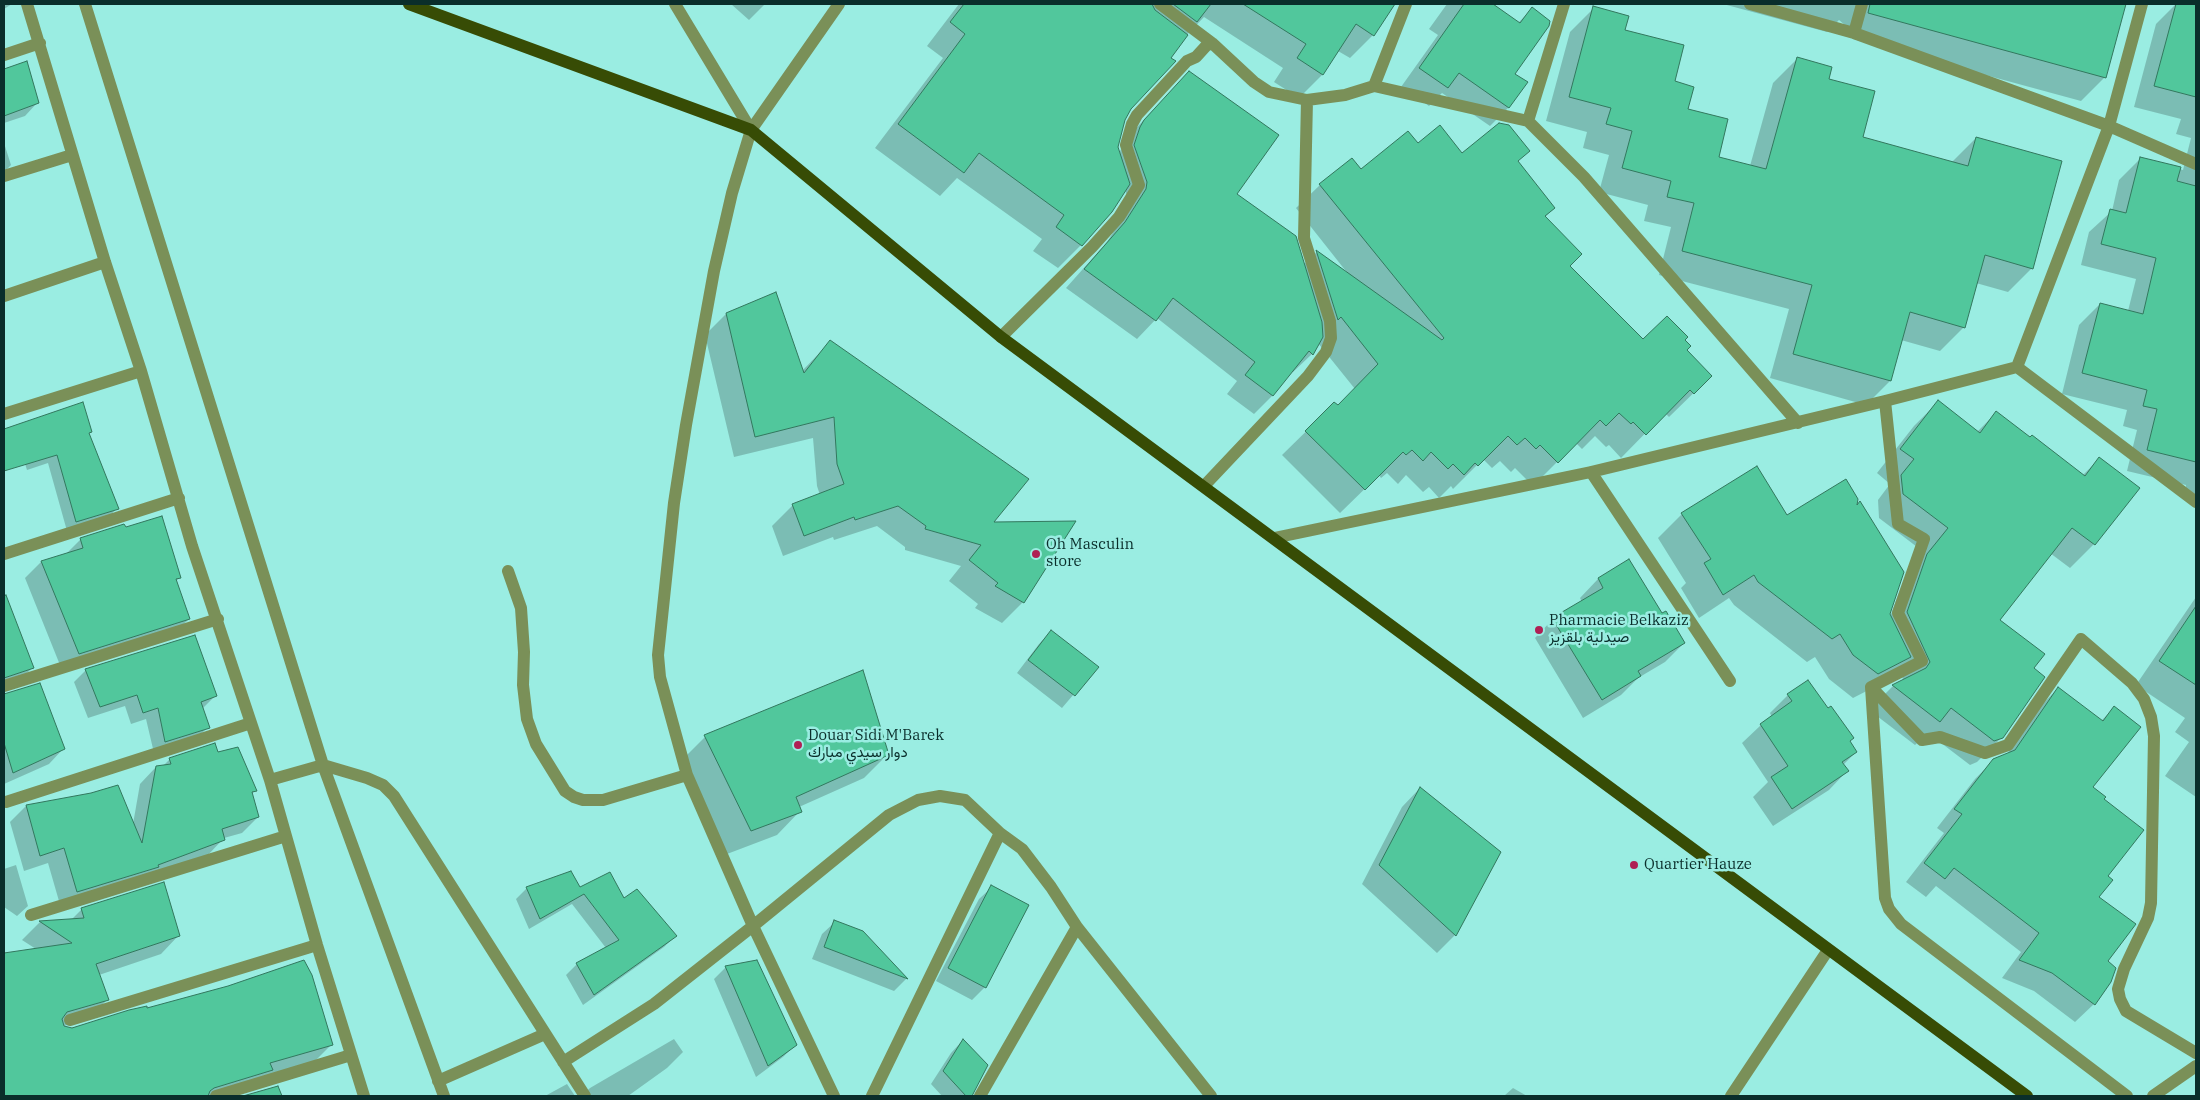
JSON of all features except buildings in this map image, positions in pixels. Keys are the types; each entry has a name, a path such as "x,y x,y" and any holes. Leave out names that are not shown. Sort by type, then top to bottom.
{"main road":[{"path":"409,4 751,130 1001,337 2027,1096"}],"street":[{"path":"27,4 104,262 141,371 192,546 218,619 270,780 317,945 364,1096"},
{"path":"85,4 323,766 444,1096"},
{"path":"675,4 751,130"},
{"path":"834,1096 753,926 687,775 660,677 658,655 675,493 703,326 732,193 751,130 839,4"},
{"path":"1160,4 1212,43 1254,82 1269,92 1307,100 1345,95 1374,86 1528,121 1584,177 1798,422"},
{"path":"1374,86 1406,4"},
{"path":"1528,121 1564,4"},
{"path":"1750,4 1854,33 2109,126 2196,164"},
{"path":"1854,33 1862,4"},
{"path":"2017,367 2109,126 2142,4"},
{"path":"4,55 40,43"},
{"path":"1001,337 1092,247 1119,217 1140,185 1126,145 1132,124 1137,115 1157,96 1187,61 1196,57 1206,46 1212,43"},
{"path":"1204,486 1308,376 1326,352 1331,338 1330,321 1304,238 1307,100"},
{"path":"4,176 72,156"},
{"path":"4,296 104,262"},
{"path":"1274,538 1591,472 2017,367"},
{"path":"2017,367 2196,502"},
{"path":"4,414 141,371"},
{"path":"1871,687 1922,661 1898,613 1924,539 1898,524 1885,401"},
{"path":"1591,472 1730,681"},
{"path":"4,554 179,498"},
{"path":"508,571 521,608 524,644 523,685 528,726 550,768 565,791 583,800 603,800 687,775"},
{"path":"4,686 218,619"},
{"path":"1871,687 1922,740 1940,737 1985,754 2008,745 2081,639 2132,683 2144,699 2151,717 2154,736 2151,903 2148,918 2124,970 2118,989 2126,1012 2196,1053"},
{"path":"1871,687 1883,885 1889,909 1901,924 2127,1096"},
{"path":"6,802 251,723"},
{"path":"270,780 323,766 367,778 383,785 394,796 585,1096"},
{"path":"564,1062 654,1004 753,926 888,815 918,800 940,796 964,800 1000,833 1022,849 1077,927 1210,1096"},
{"path":"872,1096 1000,833"},
{"path":"32,915 286,836"},
{"path":"980,1096 1077,927"},
{"path":"70,1020 317,945"},
{"path":"1732,1096 1828,950"},
{"path":"438,1081 545,1034"},
{"path":"216,1096 352,1055"},
{"path":"2153,1096 2196,1066"}],"place":[{"name":"Oh Masculin store","path":"1036,554"},
{"name":"Pharmacie Belkaziz صيدلية بلقزيز","path":"1539,630"},
{"name":"Douar Sidi M'Barek دوار سيدي مبارك","path":"798,745"},
{"name":"Quartier Hauze","path":"1634,865"}]}
